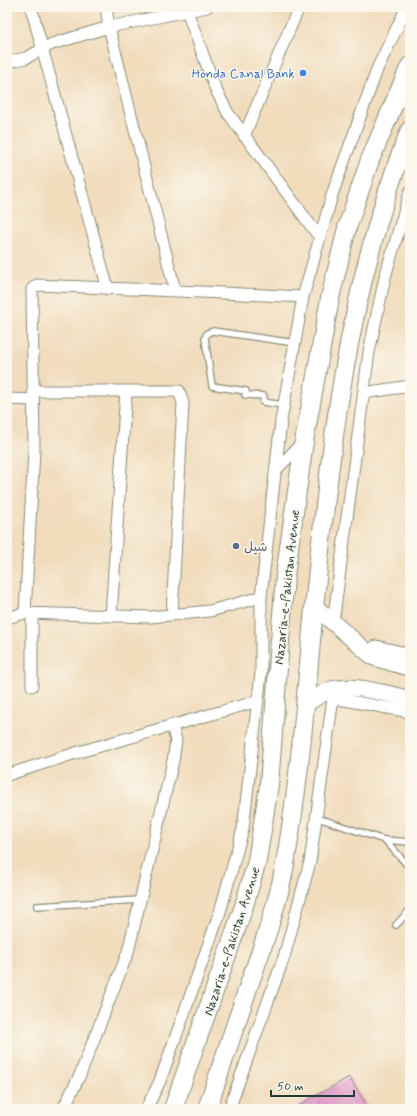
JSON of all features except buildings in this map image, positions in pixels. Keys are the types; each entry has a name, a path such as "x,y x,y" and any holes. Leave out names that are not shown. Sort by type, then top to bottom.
{"main road":[{"name":"Nazaria-e-Pakistan Avenue","path":"172,1109 243,910 257,861 269,785 270,656 286,576 304,442 330,298 347,228 370,160 410,66"},
{"path":"206,1109 272,918 283,874 297,788 314,606 328,479 340,392 368,260 386,195 410,130"},
{"path":"314,606 366,652 380,661 410,668"},
{"path":"305,704 332,694 359,688 410,699"}],"street":[{"path":"31,7 108,289"},
{"path":"106,7 109,27 175,290"},
{"path":"7,62 26,58 52,44 109,27 207,7"},
{"path":"244,136 299,7"},
{"path":"146,1109 160,1081 220,912 243,829 258,701 270,656 261,598 284,405 303,297 333,192 378,67 407,7"},
{"path":"186,11 216,90 228,113 320,238"},
{"path":"333,623 369,352 385,277 408,197 386,195"},
{"path":"32,686 29,613 34,451 32,289 34,286 42,285 108,289 175,290 303,297"},
{"path":"363,393 410,386"},
{"path":"112,616 126,391"},
{"path":"7,399 33,396 126,391 179,391 183,403 172,615"},
{"path":"276,470 304,442"},
{"path":"7,618 29,613 150,617 210,611 261,598"},
{"path":"366,652 376,646 410,654"},
{"path":"230,1109 284,957 310,862 318,818 332,694 410,712"},
{"path":"7,775 79,752 258,701"},
{"path":"63,1109 80,1076 128,952 173,761 176,742 172,725"}],"lane":[{"path":"284,405 264,402 264,396 245,395 246,391 212,386 205,338 207,333 213,331 295,344"},
{"path":"318,818 384,840 410,842"},
{"path":"384,840 410,868"},
{"path":"37,906 140,900"},
{"path":"396,925 410,910"}],"place":[{"name":"Honda Canal Bank","path":"303,73"},
{"name":"شیل","path":"236,546"}]}
